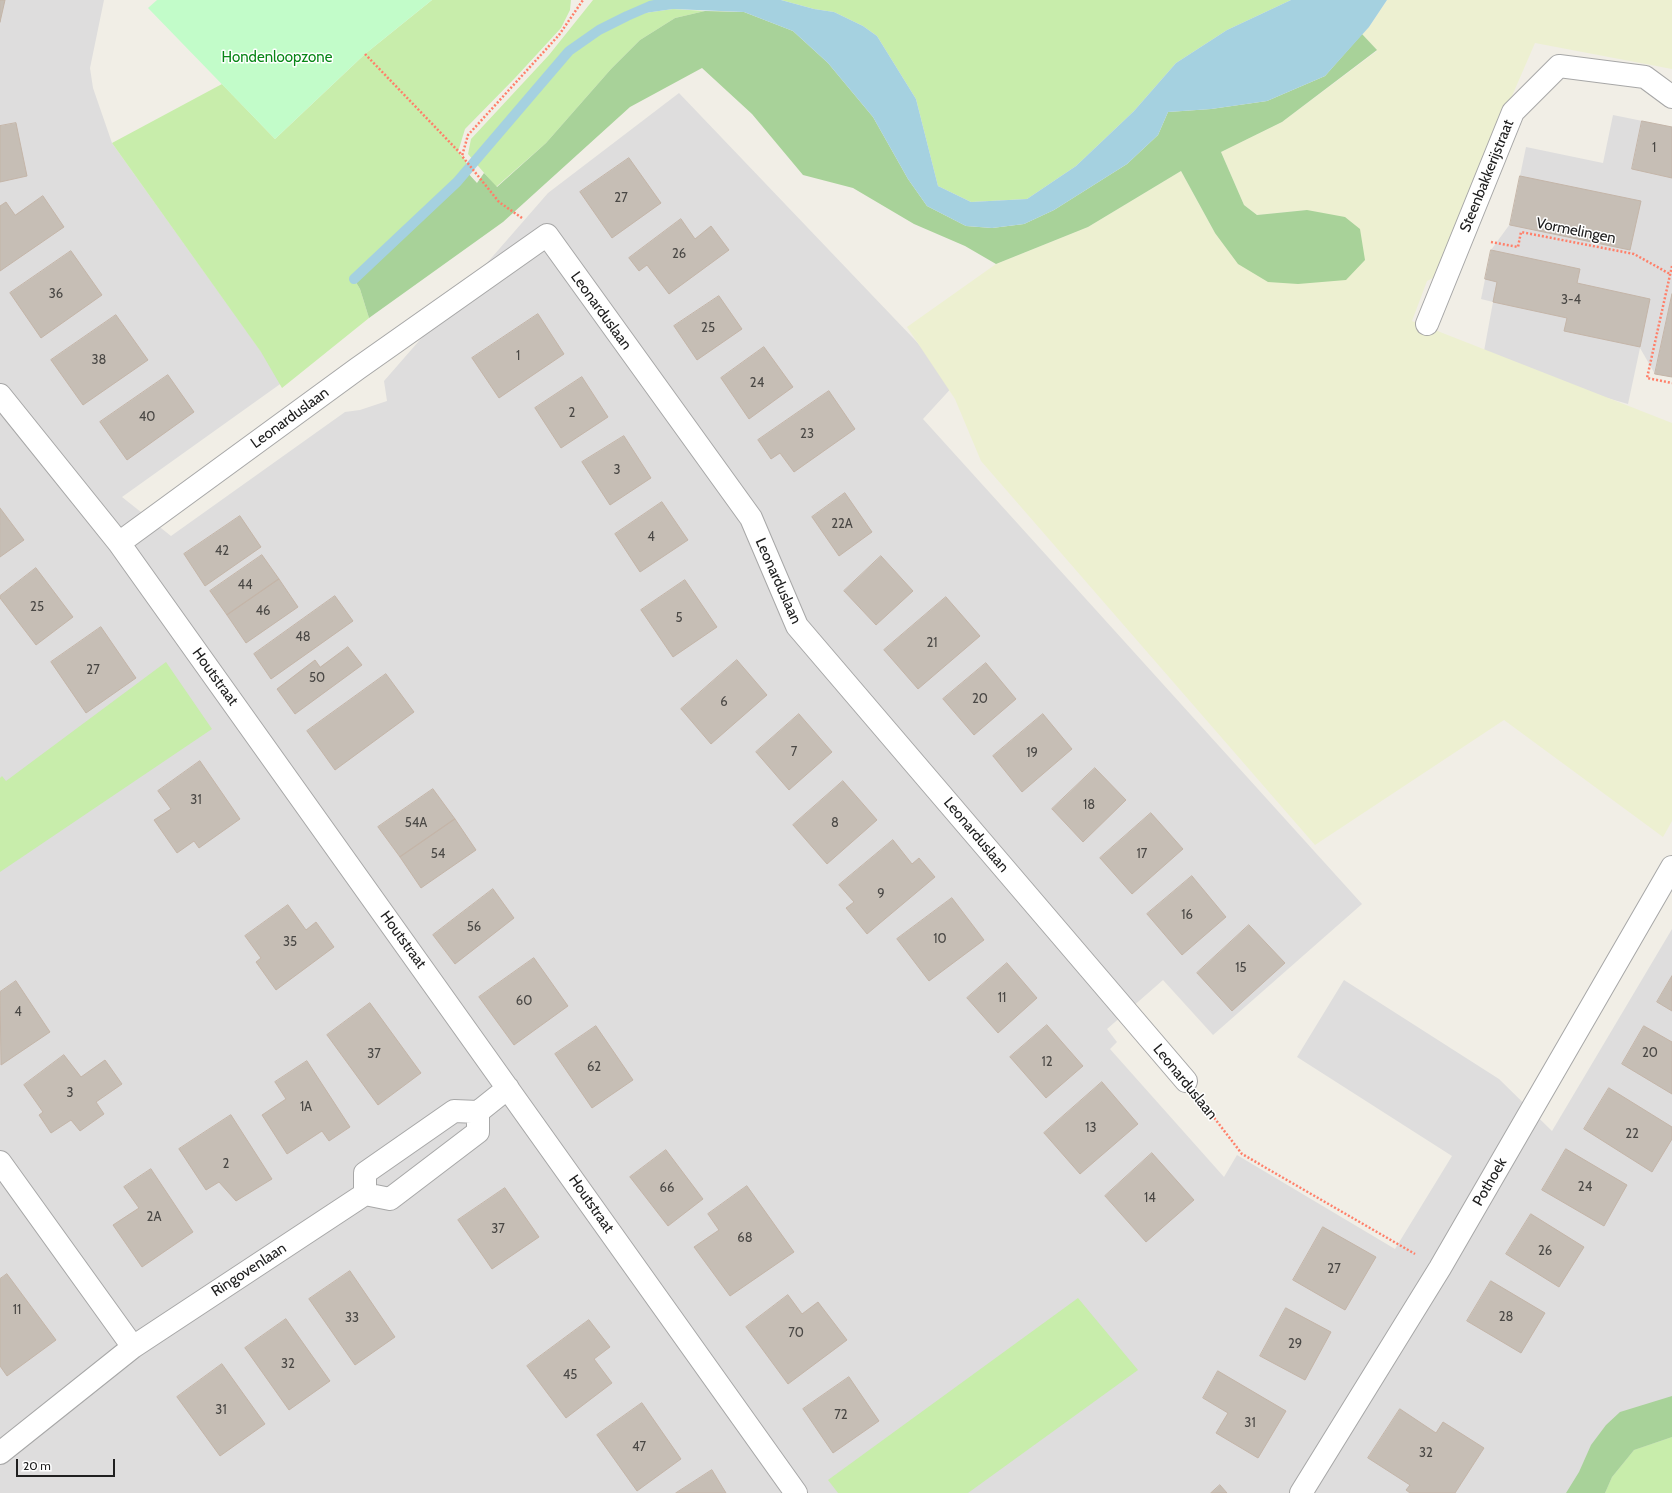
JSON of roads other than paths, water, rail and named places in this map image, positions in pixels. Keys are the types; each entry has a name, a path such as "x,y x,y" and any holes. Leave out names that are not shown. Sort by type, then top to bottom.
{"street":[{"name":"Steenbakkerijstraat","path":"1427,324 1513,112 1559,66 1645,77 1672,97"},
{"name":"Leonarduslaan","path":"119,543 357,369 547,235 750,518 797,626 1186,1081"},
{"name":"Houtstraat","path":"0,395 119,543 796,1493"},
{"name":"Pothoek","path":"1301,1493 1440,1268 1672,868"},
{"path":"478,1112 478,1132 390,1199 365,1194 365,1174 454,1111 478,1112 508,1088"},
{"path":"0,1162 133,1347"},
{"name":"Ringovenlaan","path":"0,1453 133,1347 365,1194"}],"water":[{"path":"681,0 781,0 814,9 834,12 863,26 877,36 916,99 938,186 971,202 1027,199 1076,166 1134,111 1176,63 1227,30 1291,0 1387,0 1369,27 1325,76 1267,101 1211,109 1168,112 1158,135 1127,164 1054,210 1024,224 992,228 966,226 927,206 908,179 873,117 828,63 793,31 744,12 673,9 645,13 614,23 650,6"}],"waterway":[{"path":"354,279 457,182 569,51 599,30 627,16 650,6 677,0"}],"park label":[{"name":"Hondenloopzone","path":"277,58"}]}
